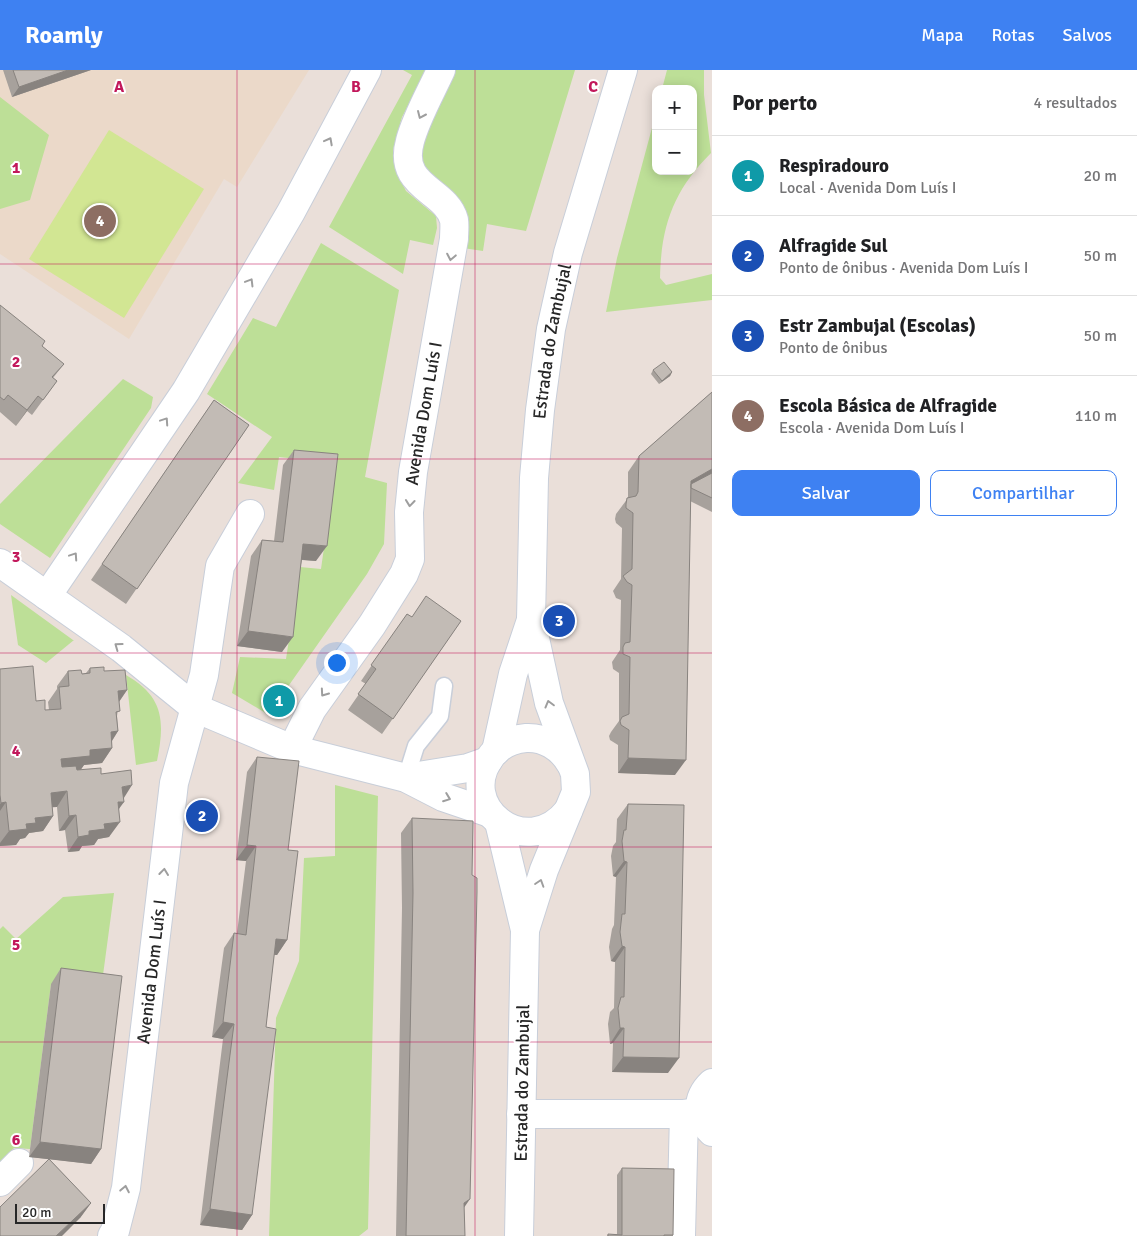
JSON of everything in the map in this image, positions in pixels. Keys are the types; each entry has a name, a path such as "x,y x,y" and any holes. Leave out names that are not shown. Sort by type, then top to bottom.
{"street":[{"path":"47,596 186,391 292,212 367,70"},
{"name":"Avenida Dom Luís I","path":"292,748 312,710 372,625 404,574 410,559 409,512 413,472 454,239 454,219 443,203 416,181 408,162 410,141 441,70"},
{"name":"Estrada do Zambujal","path":"519,1236 525,930 544,870 576,792 572,766 549,703 531,620 534,478 540,410 551,329 568,253 623,70"},
{"name":"Avenida Dom Luís I","path":"119,1234 174,783 204,675 220,566 250,514"},
{"path":"0,563 121,648 195,708 292,748 406,778 443,797 494,817 510,829 523,832 537,832 550,828 561,820 569,810"},
{"name":"Estrada do Zambujal","path":"525,930 494,817 484,801 481,788 482,774 492,756 513,674 531,620"},
{"name":"Estrada do Zambujal","path":"492,756 519,739 532,738 556,746 566,755 572,766"},
{"path":"406,778 468,768 492,756"},
{"path":"681,1236 702,1098 712,1083"},
{"path":"521,1114 699,1119"}],"lane":[{"path":"406,778 416,746 440,716 444,686"}],"shaded area":[{"path":"0,70 309,70 237,187 224,179 129,339 0,254"}],"green space":[{"path":"403,70 427,70 402,117 393,150 398,175 406,191 436,216 437,228 433,245 410,240 403,274 329,227 412,75"},
{"path":"452,70 575,70 526,231 487,224 483,251 463,248 420,166 417,149"},
{"path":"667,70 704,70 704,95 711,153 697,168 697,85 663,85"},
{"path":"0,97 49,135 30,200 0,209"},
{"path":"652,128 652,175 692,175 679,195 667,225 663,241 660,278 666,285 712,274 712,300 606,312 617,258"},
{"path":"109,130 204,189 124,318 29,259"},
{"path":"321,243 399,290 365,477 387,483 384,544 367,574 287,688 296,700 288,714 282,718 274,718 232,693 240,657 286,659 300,567 321,569 336,463 279,457 274,490 238,483 272,437 207,394 253,318 276,327"},
{"path":"123,379 153,397 151,408 50,558 0,524 0,504"},
{"path":"11,595 74,640 46,663 18,645"},
{"path":"126,675 139,683 148,692 155,701 159,711 161,734 157,761 136,765"},
{"path":"335,785 378,796 368,1229 359,1236 269,1236 276,1018 299,961 304,858 335,856"},
{"path":"114,893 101,990 51,984 30,1149 14,1148 0,1163 0,929 3,926 16,939 63,897"}],"building":[{"path":"13,70 68,70 19,87"},
{"path":"0,305 45,341 42,346 64,364 52,377 57,381 43,400 38,396 27,410 8,395 4,400 0,397"},
{"path":"664,362 672,372 662,381 653,370"},
{"path":"712,392 712,469 691,481 686,760 628,758 629,730 621,725 620,721 622,717 629,714 630,657 623,654 623,647 625,643 630,642 632,585 623,576 632,569 633,513 626,508 627,498 636,496 638,492 639,456"},
{"path":"214,400 249,425 137,589 102,564"},
{"path":"294,450 338,454 327,546 303,544 293,637 248,631 262,540 283,542"},
{"path":"712,473 712,498 691,488 691,484"},
{"path":"426,596 461,621 393,719 358,694 376,669 371,665 407,614 412,617"},
{"path":"33,666 36,701 45,700 45,710 61,709 59,687 69,686 68,671 81,670 82,674 90,673 90,668 104,667 104,671 125,670 127,690 118,691 120,711 116,712 118,731 111,732 112,748 90,750 90,756 61,759 62,767 76,766 77,770 101,768 101,774 131,770 132,785 122,787 124,802 118,802 120,822 104,824 105,829 89,831 89,835 78,837 76,815 69,816 67,791 51,793 53,816 35,818 36,823 26,824 27,829 9,831 6,802 1,803 0,795 0,669"},
{"path":"283,687 292,697 281,707 272,697"},
{"path":"257,757 299,761 288,850 298,851 287,940 276,939 266,1027 276,1029 252,1215 210,1209 234,1024 223,1022 234,933 246,935 256,846 247,845"},
{"path":"628,804 684,805 679,1058 623,1057 624,1028 620,1028 618,1008 621,997 624,997 625,947 622,946 620,932 622,914 625,914 627,862 624,861 622,841 624,830 626,830"},
{"path":"412,818 473,821 472,875 477,878 477,892 470,1199 464,1203 465,1236 406,1236 413,893"},
{"path":"61,968 122,976 101,1149 40,1142"},
{"path":"49,1159 91,1203 56,1236 0,1236 0,1207"},
{"path":"622,1168 674,1169 673,1235 608,1236 608,1234 622,1235"}],"place":[{"name":"Escola Básica de Alfragide","path":"100,221"},
{"name":"Estr Zambujal (Escolas)","path":"559,621"},
{"name":"Respiradouro","path":"279,701"},
{"name":"Alfragide Sul","path":"202,816"}]}
